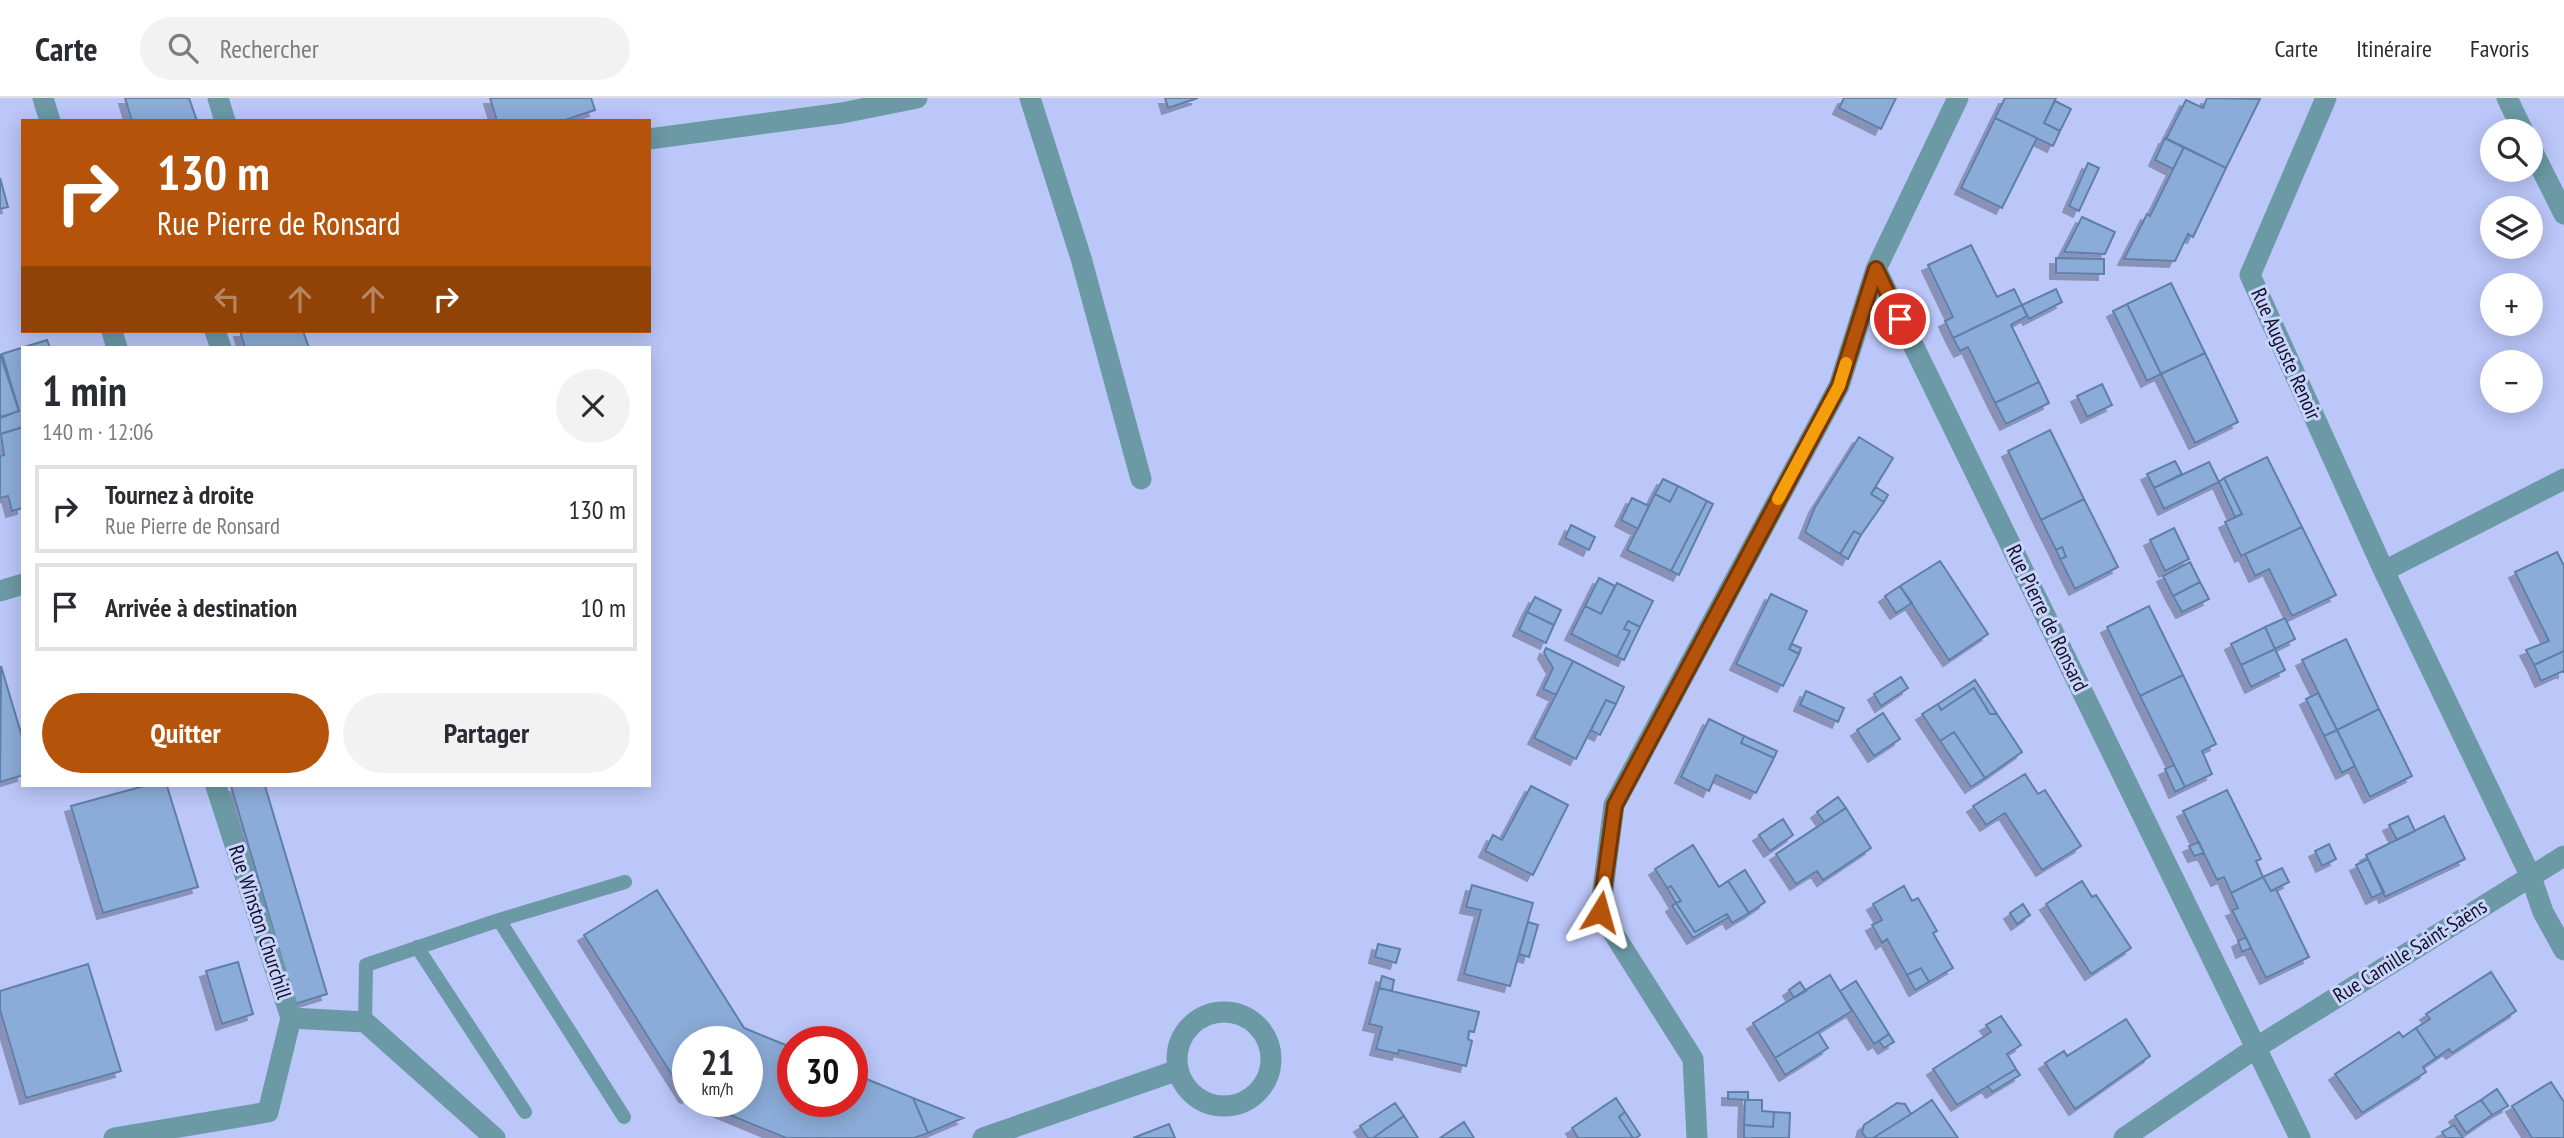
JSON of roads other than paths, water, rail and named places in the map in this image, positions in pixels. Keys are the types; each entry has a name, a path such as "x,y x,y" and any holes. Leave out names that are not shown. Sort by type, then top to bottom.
{"street":[{"path":"43,98 49,119"},
{"path":"218,98 224,119"},
{"path":"651,138 842,113 917,98"},
{"path":"1030,98 1081,258 1141,479"},
{"path":"1697,1138 1693,1059 1600,912 1615,805 1839,386 1876,269 1958,98"},
{"name":"Rue Auguste Renoir","path":"2326,98 2250,275 2385,571 2531,877 2543,912 2564,950"},
{"path":"2507,98 2517,119"},
{"path":"2543,172 2564,214"},
{"name":"Rue Pierre de Ronsard","path":"1876,269 2300,1138"},
{"path":"2385,571 2564,479"},
{"path":"0,591 21,585"},
{"name":"Rue Winston Churchill","path":"114,1138 268,1112 291,1018 216,787"},
{"name":"Rue Camille Saint-Saëns","path":"2124,1138 2257,1047 2564,856"},
{"path":"1217,1013 1232,1013 1253,1023 1268,1040 1272,1056 1264,1086 1253,1097 1223,1107 1201,1100 1184,1084 1178,1070 1177,1054 1181,1039 1202,1017 1217,1013"},
{"path":"291,1018 365,1022 495,1138"},
{"path":"983,1138 1178,1070"}],"lane":[{"path":"365,1022 366,965 499,920 625,882"},
{"path":"499,920 624,1117"},
{"path":"417,947 525,1112"}]}
